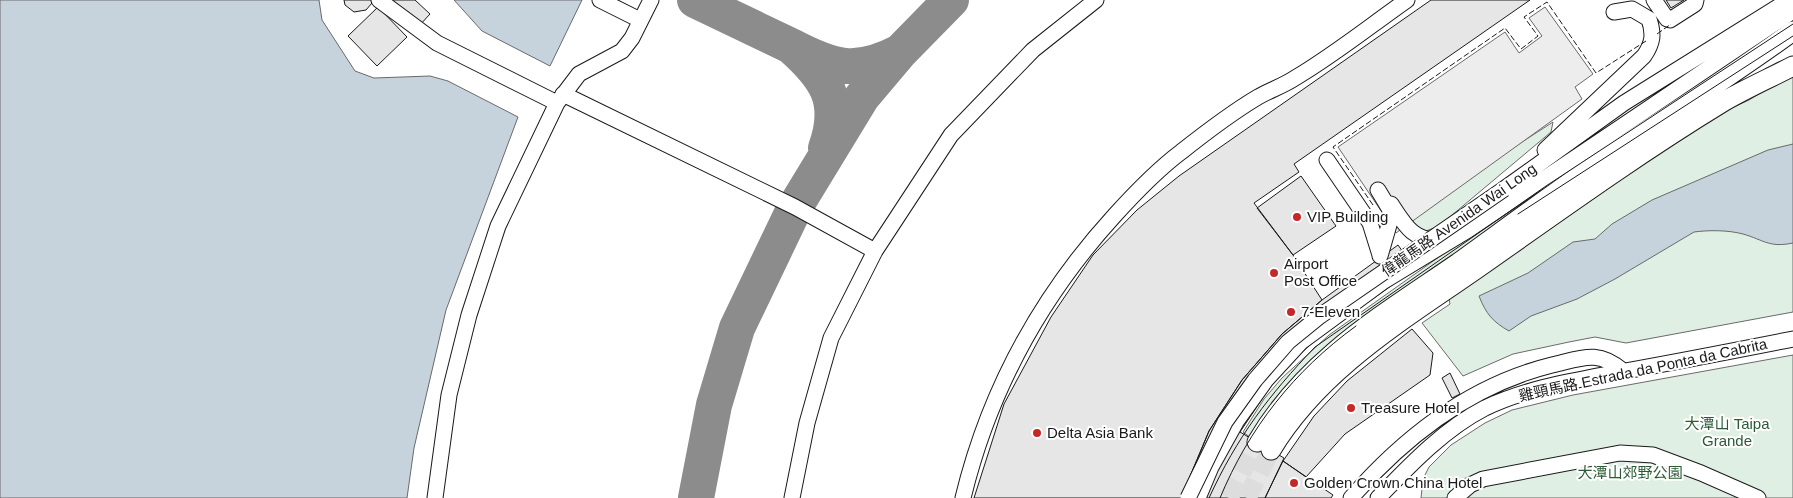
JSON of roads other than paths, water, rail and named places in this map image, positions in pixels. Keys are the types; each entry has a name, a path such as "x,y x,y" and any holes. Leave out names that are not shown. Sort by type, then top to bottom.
{"main road":[{"path":"1793,31 1722,83 1620,148 1338,347 1292,392 1273,416 1264,446 1347,360 1629,161 1724,101 1793,66"}],"street":[{"path":"380,0 437,44 795,207 875,251"},
{"path":"435,498 449,395 469,315 498,226 560,99 579,74 622,51 632,38 650,0"},
{"path":"792,498 807,423 832,338 875,251 951,135 1033,50 1096,0"},
{"path":"963,498 974,452 997,392 1023,340 1052,292 1092,240 1132,196 1179,153 1258,97 1295,79 1407,0"},
{"path":"1654,0 1667,19 1670,20 1695,4 1696,0"},
{"name":"偉龍馬路 Avenida Wai Long","path":"1188,498 1225,422 1255,380 1288,342 1320,316 1504,189 1624,103 1789,0"},
{"path":"607,3 640,20"},
{"path":"1504,189 1644,56 1650,48 1653,36 1649,19 1632,9 1614,12"},
{"name":"偉龍馬路 Avenida Wai Long","path":"1198,498 1210,467 1232,429 1266,380 1301,342 1384,281 1450,240 1793,11"},
{"path":"1326,160 1370,223 1386,274 1384,281"},
{"path":"1380,255 1388,231 1391,214 1378,190 1409,230 1419,238"},
{"path":"1370,223 1388,231 1419,238 1450,240"},
{"name":"雞頸馬路 Estrada da Ponta da Cabrita","path":"1378,498 1447,433 1484,408 1541,388 1793,339"},
{"path":"1351,498 1379,467 1444,413 1472,395 1501,380 1594,356 1610,360 1623,371"},
{"path":"1454,498 1470,485 1483,479 1620,453 1653,455 1701,473 1758,498"}],"tunnel":[{"path":"1229,498 1257,442"},
{"path":"1247,498 1271,450"}],"tram line":[{"path":"1209,498 1231,455 1255,418 1283,382 1315,347 1546,186 1793,24"},
{"path":"1518,214 1793,36"},
{"path":"1220,498 1245,448 1259,425 1276,403 1313,362 1356,326"}],"place":[{"name":"VIP Building","path":"1297,217"},
{"name":"Airport Post Office","path":"1274,273"},
{"name":"7-Eleven","path":"1291,312"},
{"name":"Treasure Hotel","path":"1351,408"},
{"name":"Delta Asia Bank","path":"1037,433"},
{"name":"Golden Crown China Hotel","path":"1294,483"}],"park label":[{"name":"大潭山 Taipa Grande","path":"1727,432"},
{"name":"大潭山郊野公園","path":"1630,473"}]}
